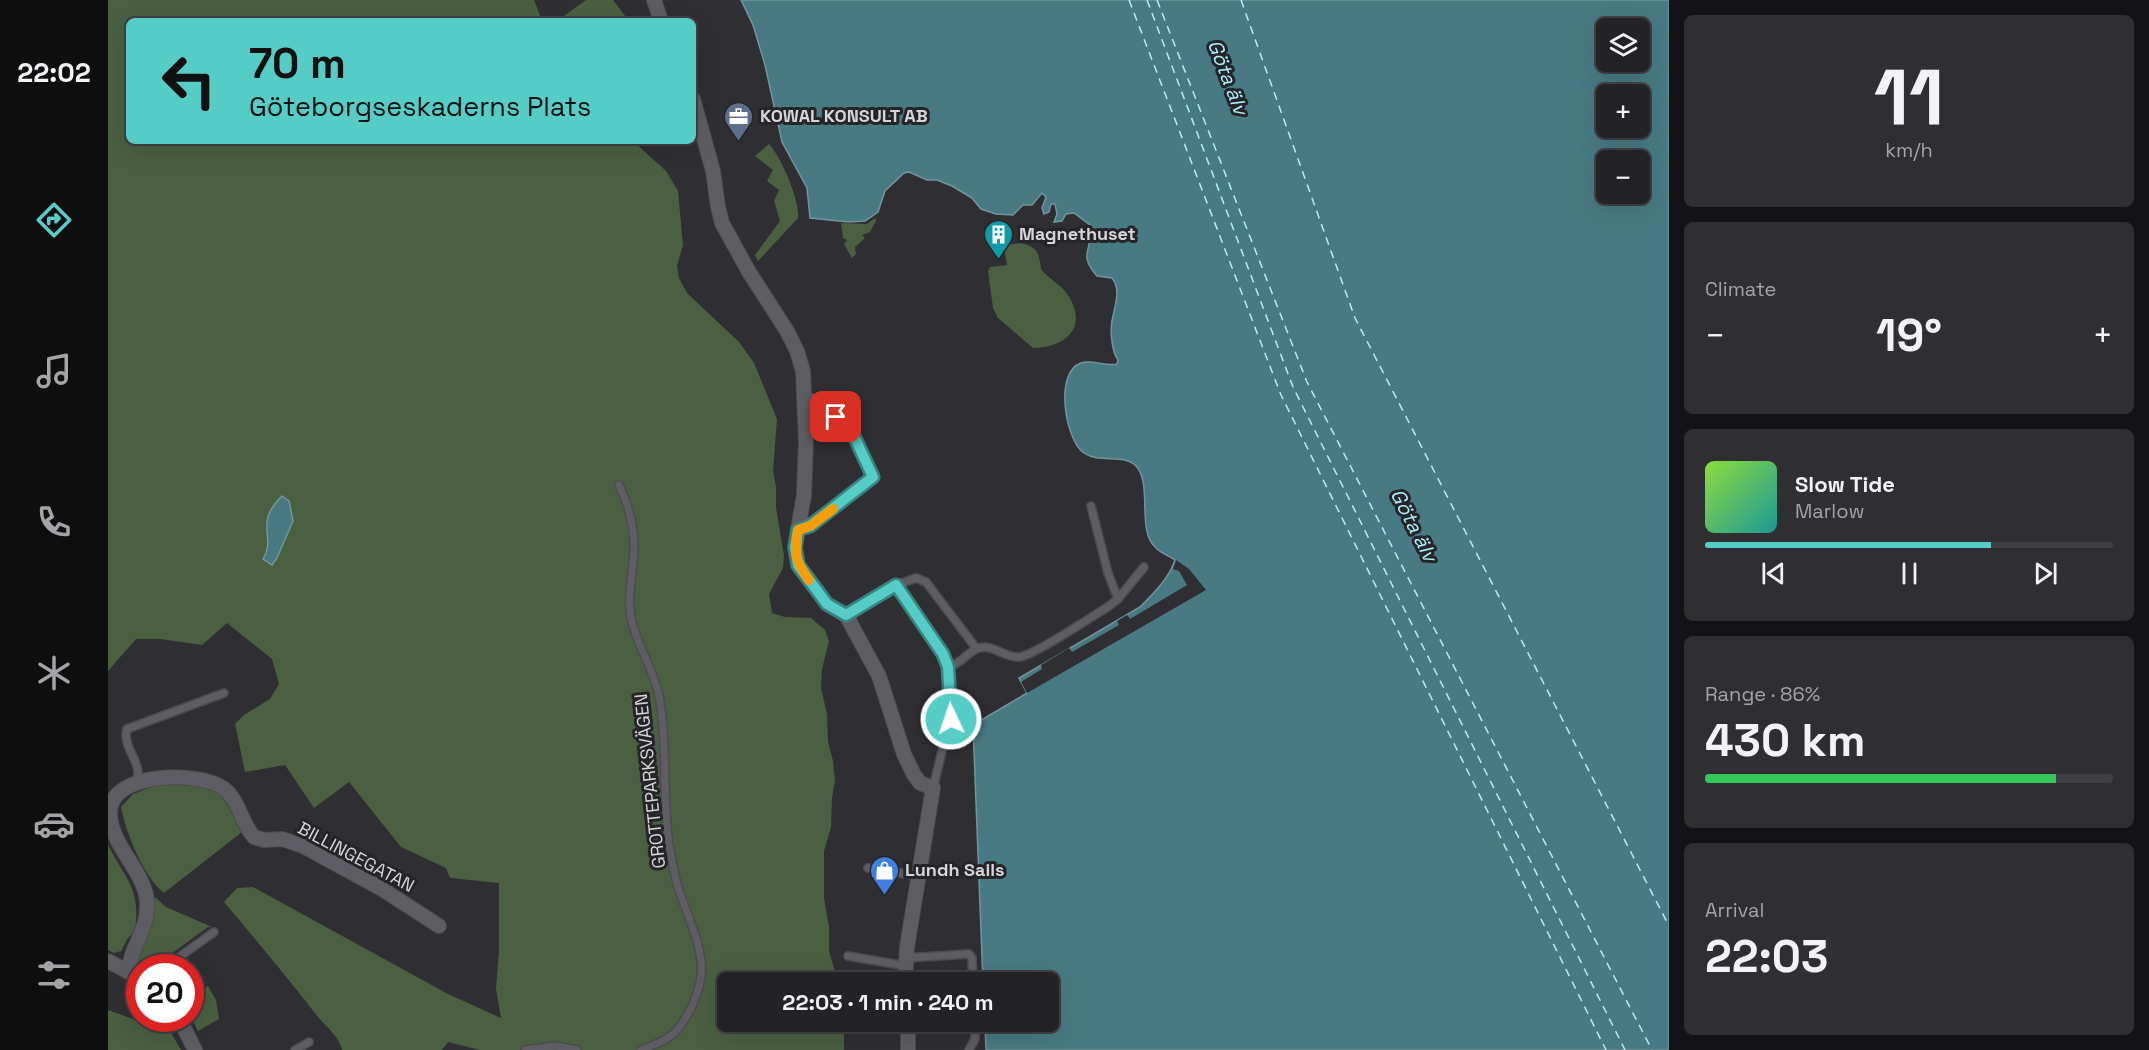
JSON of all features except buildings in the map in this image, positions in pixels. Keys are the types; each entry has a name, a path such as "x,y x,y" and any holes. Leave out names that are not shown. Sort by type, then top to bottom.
{"street":[{"path":"652,2 660,18"},
{"path":"696,109 704,134 722,223 748,272 792,341 802,371 805,393 804,495 795,547 798,565 827,604 846,615 879,676 904,754 914,775 920,783 933,788 906,972"},
{"name":"BILLINGEGATAN","path":"136,782 148,779 185,779 213,783 230,795 255,837 264,840 282,839 303,846 382,889 439,926"},
{"path":"133,954 145,923 147,903 140,881 114,832 109,810 120,791 136,782"},
{"path":"108,961 126,971"},
{"path":"186,1032 195,1050"},
{"path":"908,1032 908,1050"}],"lane":[{"path":"798,530 810,526 873,477 854,436 846,425 805,393"},
{"name":"GROTTEPARKSVÄGEN","path":"619,485 633,528 631,620 655,684 661,711 665,744 668,837 678,887 696,944 701,974 699,987 681,1024 673,1034 640,1050"},
{"path":"1091,506 1108,573 1118,599"},
{"path":"948,667 958,664 976,648 988,646 1010,656 1028,655 1109,606 1118,599 1144,567"},
{"path":"846,615 896,585 922,578 976,648"},
{"path":"896,585 943,654 948,667 951,719 933,788"},
{"path":"136,782 139,772 129,748 127,729 224,693"},
{"path":"868,868 919,876"},
{"path":"183,954 214,932"},
{"path":"848,956 906,962 969,954 972,958 973,972"},
{"path":"969,1050 975,1039 975,1032"},
{"path":"295,1050 309,1042"},
{"path":"525,1050 555,1046 577,1050"}],"green space":[{"path":"108,0 534,0 541,18 126,18 126,144 636,144 666,171 678,191 683,245 677,266 679,278 687,293 739,342 754,363 777,419 773,471 784,556 783,568 769,594 772,613 785,617 811,618 825,630 829,641 822,669 821,688 827,714 828,742 835,780 831,827 824,851 824,898 829,927 829,951 835,972 717,972 717,1032 844,1032 844,1050 480,1050 448,1042 442,1050 342,1050 335,1036 224,902 237,888 253,887 448,994 501,1018 496,989 499,950 499,883 450,878 446,868 401,847 349,782 314,808 285,765 245,772 235,724 244,715 270,699 279,684 272,659 227,623 202,645 160,639 136,639 108,671"},
{"path":"586,0 613,0 627,18 566,18 564,16"},
{"path":"769,144 789,179 796,201 798,218 758,261 755,255 780,221 774,201 779,190 767,181 773,170 755,156"},
{"path":"875,218 876,221 870,232 862,235 865,238 855,247 856,254 852,258 844,244 847,240 843,238 841,223 867,224"},
{"path":"1019,243 1030,246 1036,251 1041,269 1065,291 1076,314 1072,332 1066,338 1046,347 1033,348 998,318 993,308 988,271 990,267 1007,265 1004,247"},
{"path":"162,783 204,787 222,795 242,832 164,893 149,876 136,853 121,807 133,794"},
{"path":"108,845 130,885 136,904 135,931 121,951 114,953 108,950"},
{"path":"155,897 166,907 212,927 208,927 171,954 139,954 151,922"},
{"path":"208,986 216,1000 219,1019 204,1028 204,988"},
{"path":"108,1010 126,1016 126,1032 171,1032 181,1050 108,1050"}],"water":[{"name":"Göta älv","path":"741,0 1669,0 1669,1050 986,1050 985,1032 1059,1032 1059,972 983,972 973,725 1027,693 1019,678 1140,607 1165,579 1175,560 1158,550 1150,540 1145,519 1143,484 1136,466 1125,460 1097,458 1084,453 1077,446 1068,421 1065,392 1067,379 1073,369 1085,362 1117,364 1111,331 1116,299 1115,283 1112,278 1097,276 1088,262 1090,225 1074,213 1066,214 1062,221 1054,222 1057,214 1055,204 1051,204 1049,212 1044,214 1042,208 1046,197 1042,193 1032,205 1023,205 1013,215 996,214 981,209 972,198 952,186 937,180 927,180 909,172 904,173 885,191 878,212 865,221 849,222 810,218 807,188 782,142 765,65 753,25"},
{"path":"282,496 289,501 293,521 272,565 263,559 268,544 267,522 273,506"}],"pier":[{"path":"1176,560 1189,569 1206,590 1027,693 1021,682 1042,669 1041,665 1069,648 1072,652 1119,625 1117,621 1127,615 1130,619 1187,585 1179,571 1173,569"}],"ferry route":[{"path":"1129,0 1281,395 1606,1050"},
{"path":"1147,0 1293,387 1625,1050"},
{"path":"1157,0 1307,382 1652,1050"},
{"path":"1241,0 1355,318 1669,926"}],"slow traffic":[{"path":"809,580 798,565 795,556 798,530 810,526 833,509"}],"place":[{"name":"KOWAL KONSULT AB","path":"739,142"},
{"name":"Magnethuset","path":"998,260"},
{"name":"Lundh Sails","path":"884,896"}],"route":[{"path":"836,417 854,436 873,477 810,526 798,530 795,556 798,565 827,604 846,615 896,585 943,654 948,667 951,719"}]}
